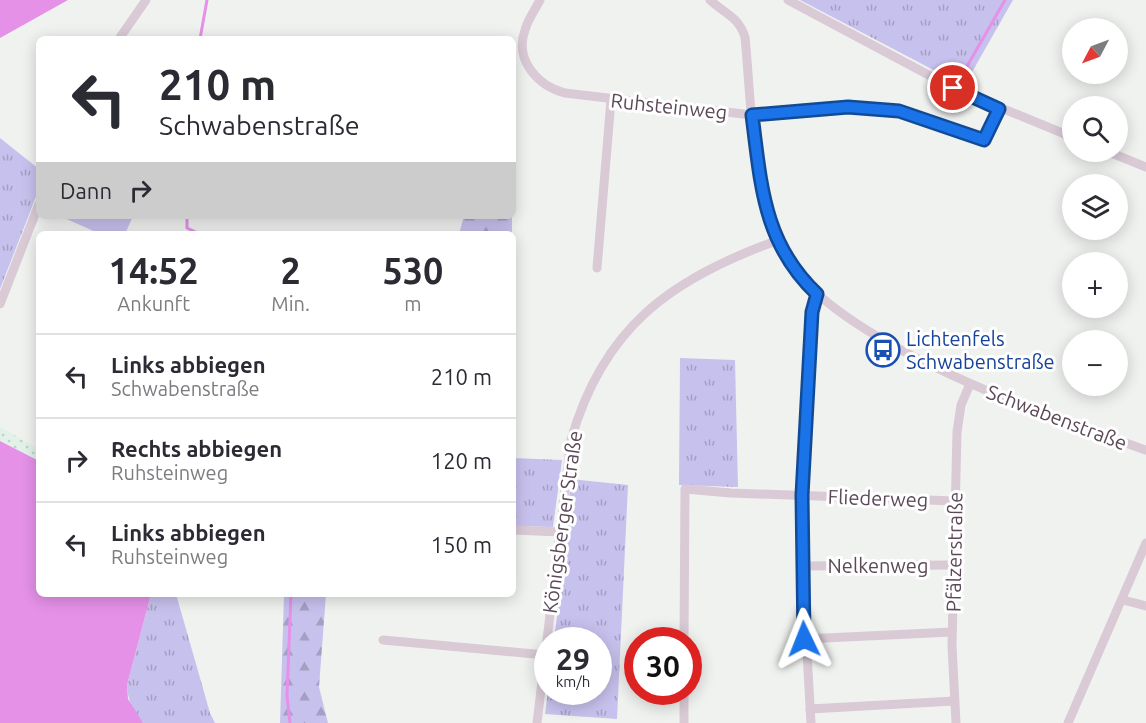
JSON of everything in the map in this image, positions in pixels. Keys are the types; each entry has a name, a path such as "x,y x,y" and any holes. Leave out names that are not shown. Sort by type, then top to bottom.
{"street":[{"path":"121,36 146,0"},
{"name":"Ruhsteinweg","path":"540,0 524,31 523,44 529,67 535,78 553,90 611,100 752,115 848,107 899,111 984,140 999,109"},
{"name":"Schwabenstraße","path":"710,0 733,15 741,25 745,37 762,189 776,241 794,270 817,294 884,340 970,384 1058,419 1146,450"},
{"path":"789,0 999,109 1062,133"},
{"path":"597,268 611,100"},
{"path":"1128,160 1146,167"},
{"path":"0,304 36,212"},
{"name":"Königsberger Straße","path":"548,627 571,440 579,412 602,365 616,343 641,315 666,294 706,270 776,241"},
{"path":"811,723 804,639 802,495 812,312 817,294"},
{"name":"Pfälzerstraße","path":"956,723 952,632 957,432 961,405 970,384"},
{"name":"Fliederweg","path":"684,627 685,489 955,501"},
{"path":"516,530 560,532"},
{"path":"1068,723 1146,543"},
{"name":"Nelkenweg","path":"802,566 953,565"},
{"path":"1123,600 1146,606"},
{"path":"804,639 952,632"},
{"path":"383,640 534,654"},
{"path":"810,709 954,701"},
{"name":"Königsberger Straße","path":"537,723 539,705"},
{"path":"684,705 684,723"}],"green space":[{"path":"800,0 1013,0 964,86"},
{"path":"0,138 36,167 36,197 0,289"},
{"path":"67,219 132,219 126,231 93,231"},
{"path":"463,219 512,219 512,231 460,231"},
{"path":"680,358 735,360 738,487 679,485"},
{"path":"516,458 562,460 553,527 516,526"},
{"path":"570,479 628,485 617,719 545,714 546,705 612,705 612,627 556,627 568,528"},
{"path":"150,597 177,597 210,713 215,723 143,723 133,709 127,685"},
{"path":"284,597 326,597 319,687 328,723 280,723"}],"sand":[{"path":"0,427 36,447 36,459 0,441"}],"shaded area":[{"path":"0,0 68,0 0,38"},
{"path":"0,441 36,459 36,597 150,597 127,685 128,699 143,723 0,723"}],"waterway":[{"path":"201,36 207,0"},
{"path":"962,75 1005,0"},
{"path":"187,219 187,228 194,231"},
{"path":"290,723 287,696 291,597"}],"place":[{"name":"Lichtenfels Schwabenstraße","path":"883,350"}],"route":[{"path":"804,639 802,495 812,312 817,294 794,270 776,241 768,219 752,115 848,107 899,111 984,140 999,109 953,88"}]}
